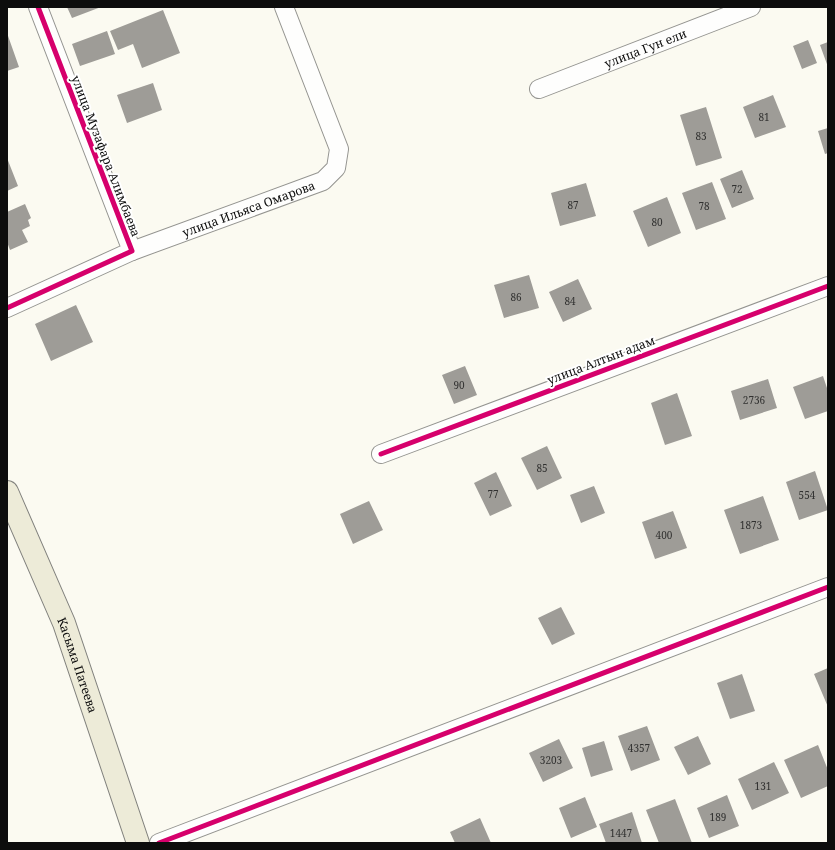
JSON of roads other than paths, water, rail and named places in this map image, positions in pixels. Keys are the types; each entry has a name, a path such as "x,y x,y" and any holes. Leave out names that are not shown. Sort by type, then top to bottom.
{"main road":[{"name":"Касыма Патеева","path":"7,492 64,623 138,843"}],"street":[{"name":"улица Музафара Алимбаева","path":"7,308 132,251 38,7"},
{"name":"улица Ильяса Омарова","path":"132,251 324,181 336,168 339,149 284,7"},
{"name":"улица Гун ели","path":"539,89 751,7"},
{"name":"улица Алтын адам","path":"381,454 828,286"},
{"path":"159,843 828,587"}]}
